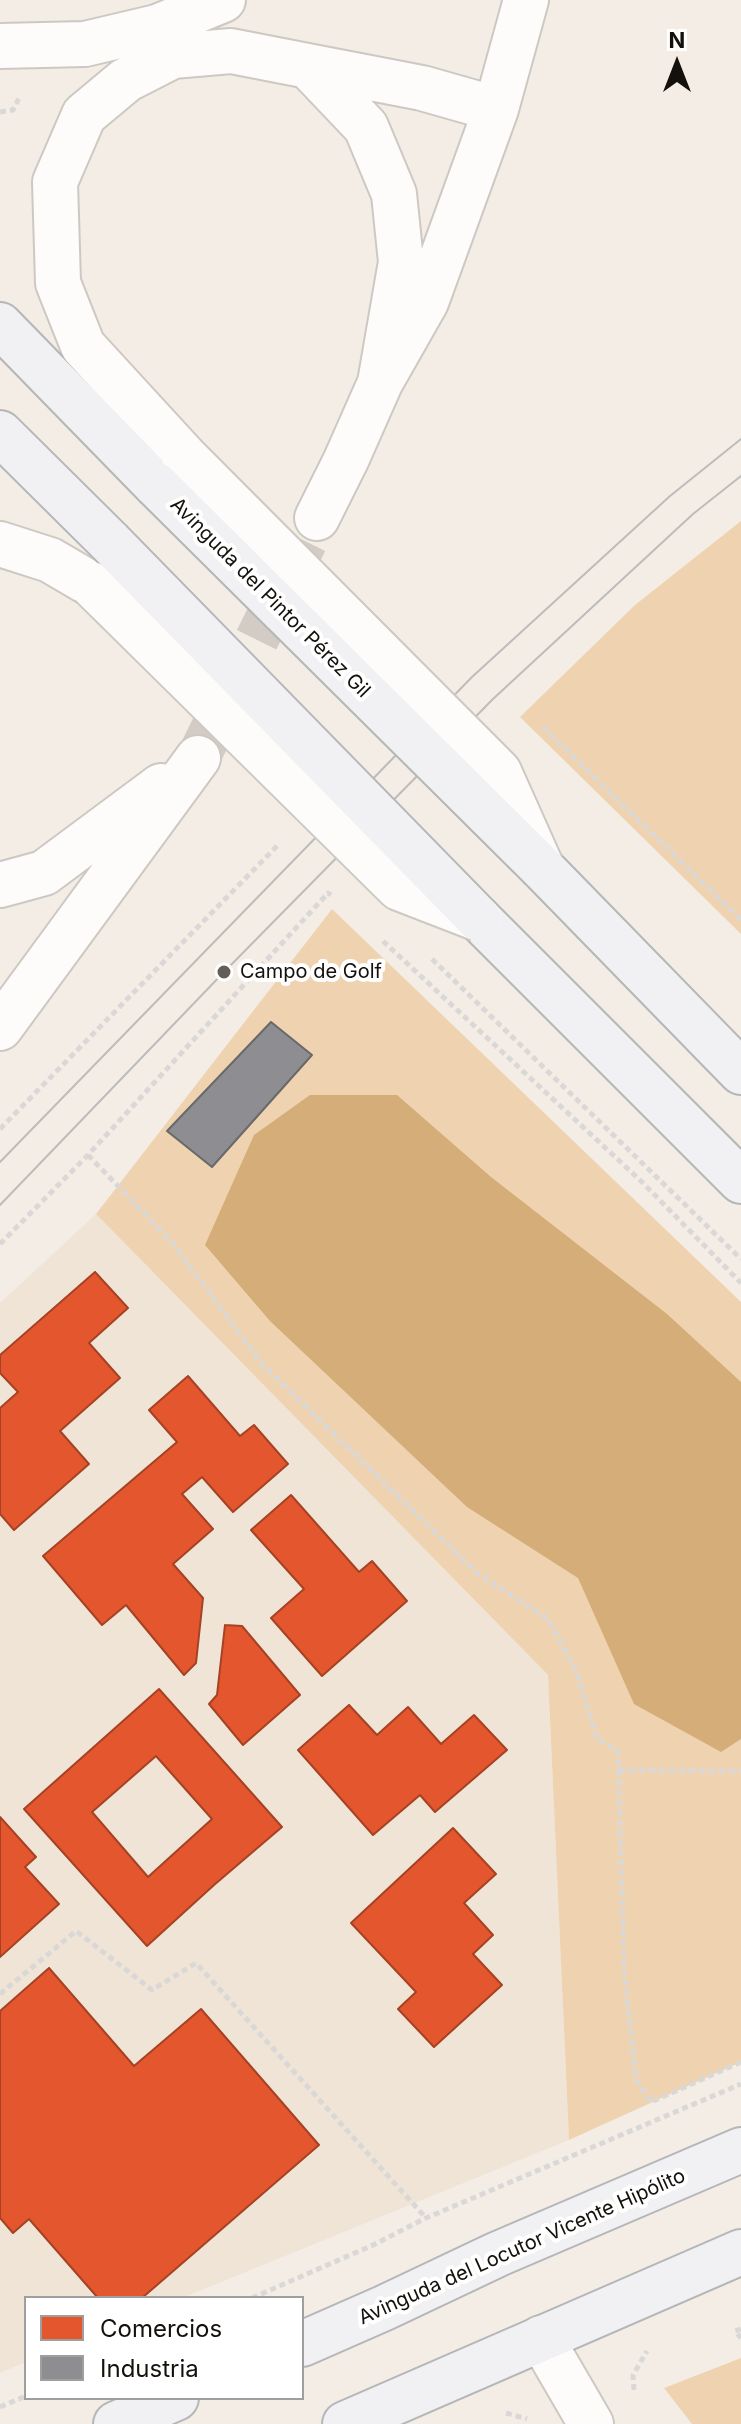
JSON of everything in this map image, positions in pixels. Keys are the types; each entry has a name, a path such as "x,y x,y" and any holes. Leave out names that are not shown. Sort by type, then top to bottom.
{"main road":[{"name":"Avinguda del Pintor Pérez Gil","path":"0,325 170,471 542,868 741,1072"},
{"path":"0,433 741,1181"},
{"name":"Avinguda del Locutor Vicente Hipólito","path":"304,2343 498,2254 741,2150"},
{"path":"345,2424 741,2252"},
{"path":"116,2424 171,2400"}],"street":[{"path":"0,46 85,44 157,27 223,0"},
{"path":"317,518 380,383 426,302 496,109 526,0"},
{"name":"Avinguda del Pintor Pérez Gil","path":"170,471 83,346 58,283 55,182 84,115 126,80 173,56 231,51 308,66"},
{"path":"308,66 422,88 496,109"},
{"path":"308,66 366,127 394,194 401,262 380,383"},
{"path":"0,544 50,560 91,584 399,888 479,919"},
{"path":"0,885 44,873 198,758 0,1028"},
{"path":"541,2338 591,2424"}],"path":[{"path":"543,727 741,920"},
{"path":"0,1129 290,833"},
{"path":"0,1244 88,1155 328,893 339,902"},
{"path":"381,939 641,1181 741,1283"},
{"path":"88,1155 172,1242 261,1363 477,1573 548,1619 576,1671 597,1739 618,1751 624,1969 636,2079 651,2102 741,2062"},
{"path":"619,1770 741,1771"},
{"path":"0,1994 76,1931 152,1990 196,1963 426,2218"},
{"path":"257,2296 426,2218 741,2084"},
{"path":"741,2329 735,2331 741,2338"},
{"path":"634,2403 633,2375 648,2349"},
{"path":"0,2407 24,2397"}],"shaded area":[{"path":"741,521 741,934 520,717 635,605"},
{"path":"332,909 741,1302 741,2062 569,2140 548,1675 96,1214"},
{"path":"310,1095 397,1095 491,1177 667,1314 741,1382 741,1739 721,1752 634,1704 578,1578 467,1507 270,1321 205,1245 254,1135"},
{"path":"96,1214 548,1675 569,2140 187,2296 24,2296 24,2363 0,2373 0,1303"},
{"path":"741,2358 741,2424 692,2424 664,2388"}],"building: Comercios":[{"path":"95,1272 128,1308 89,1343 120,1378 60,1431 89,1464 14,1530 0,1514 0,1408 18,1392 0,1373 0,1355"},
{"path":"188,1376 240,1436 254,1425 288,1464 233,1512 202,1477 182,1494 213,1529 173,1564 203,1598 196,1663 184,1675 126,1605 102,1625 43,1556 177,1442 149,1410"},
{"path":"291,1495 359,1572 372,1561 407,1601 322,1676 271,1618 304,1589 251,1530"},
{"path":"225,1625 242,1626 300,1695 243,1745 209,1704 217,1695"},
{"path":"159,1689 282,1827 147,1946 24,1809","holes":["156,1756 212,1819 148,1877 92,1812"]},
{"path":"349,1705 377,1735 408,1707 441,1744 474,1715 507,1750 435,1812 420,1795 373,1835 298,1750"},
{"path":"0,1817 36,1857 25,1867 59,1904 0,1957"},
{"path":"453,1828 496,1874 464,1903 493,1935 473,1954 502,1985 434,2047 398,2009 416,1992 351,1923"},
{"path":"49,1968 134,2066 201,2009 319,2145 144,2296 96,2296 29,2219 13,2233 0,2218 0,2011"}],"building: Industria":[{"path":"271,1022 312,1055 212,1167 167,1131"}],"tunnel":[{"path":"198,758 317,518"}],"tram line":[{"path":"0,1162 472,677 670,496 741,439"},
{"path":"0,1205 493,699 693,514 741,476"}],"place":[{"name":"Campo de Golf","path":"224,972"}]}
